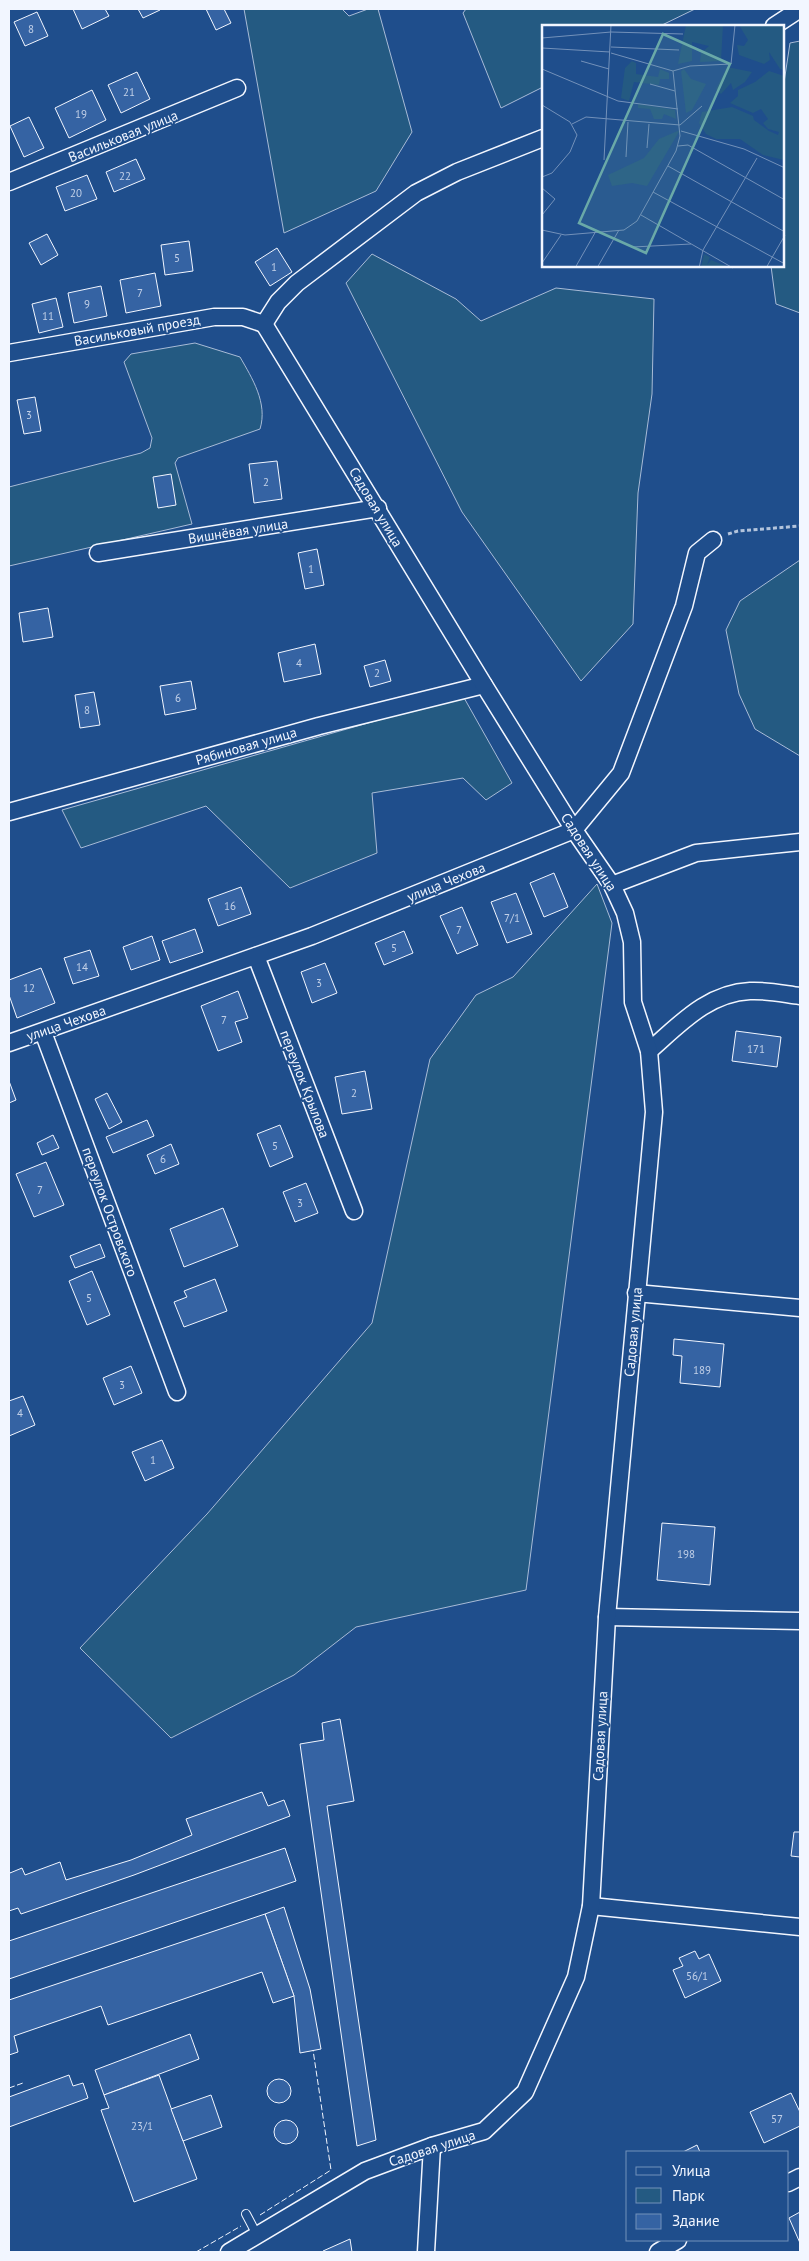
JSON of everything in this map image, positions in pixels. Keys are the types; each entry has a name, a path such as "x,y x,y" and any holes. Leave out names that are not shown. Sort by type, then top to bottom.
{"street":[{"path":"776,25 800,9"},
{"name":"Васильковая улица","path":"9,182 238,88"},
{"path":"264,324 278,302 297,283 416,193 457,172 542,138"},
{"name":"Васильковый проезд","path":"9,353 214,317 243,317 264,324"},
{"name":"Садовая улица","path":"229,2252 365,2171 432,2146 484,2131 525,2092 576,1978 591,1906 607,1617 654,1112 649,1051 633,1002 632,942 624,913 612,885 574,830 484,686 378,508 264,324"},
{"name":"Вишнёвая улица","path":"98,553 378,508"},
{"name":"улица Чехова","path":"9,1044 312,936 574,830 621,773 684,606 697,553 713,540"},
{"name":"Рябиновая улица","path":"9,812 319,726 484,686"},
{"path":"612,885 696,853 800,842"},
{"name":"переулок Крылова","path":"256,956 354,1211"},
{"path":"649,1051 700,1006 722,996 750,991 800,996"},
{"name":"переулок Островского","path":"43,1032 176,1392"},
{"path":"636,1293 800,1308"},
{"path":"607,1617 800,1621"},
{"path":"591,1906 800,1927"},
{"path":"426,2252 432,2146"},
{"path":"658,2252 676,2241"}],"lane":[{"path":"246,2214 257,2235"}],"path":[{"path":"713,540 738,531 800,526"}],"green space":[{"path":"244,9 342,9 349,16 368,9 378,9 412,132 376,191 284,233"},
{"path":"466,9 695,9 662,25 542,25 542,88 501,108 463,13"},
{"path":"800,41 800,313 776,304 771,268 784,268 784,82 790,43"},
{"path":"372,254 456,299 481,321 556,288 654,299 652,394 638,493 633,624 581,681 462,512 346,283"},
{"path":"195,343 240,357 258,391 262,419 260,429 178,458 175,463 192,524 9,566 9,487 141,453 150,448 152,438 124,362 131,354"},
{"path":"800,560 800,756 755,729 739,694 726,630 740,601"},
{"path":"463,696 512,783 486,800 463,778 372,793 377,853 290,888 206,806 81,848 62,810"},
{"path":"597,884 612,923 526,1590 356,1627 294,1675 171,1738 80,1648 207,1514 372,1323 430,1059 476,995 513,977"}],"building":[{"path":"73,9 105,9 109,16 82,29"},
{"path":"138,9 160,9 160,10 143,18"},
{"path":"206,9 224,9 231,23 216,30"},
{"path":"37,12 48,36 25,46 14,22"},
{"path":"137,72 150,99 121,113 108,85"},
{"path":"92,90 106,120 69,138 55,108"},
{"path":"29,117 44,148 24,157 10,126"},
{"path":"136,159 145,179 114,192 106,172"},
{"path":"87,175 97,199 65,211 56,187"},
{"path":"47,234 58,255 41,265 29,243"},
{"path":"189,241 193,271 165,275 161,245"},
{"path":"277,248 292,272 270,286 255,262"},
{"path":"155,273 161,306 126,313 120,280"},
{"path":"101,286 107,316 74,323 68,293"},
{"path":"56,298 63,327 39,333 32,304"},
{"path":"35,397 41,431 24,434 17,400"},
{"path":"277,461 282,499 254,503 249,464"},
{"path":"171,474 176,505 158,508 153,477"},
{"path":"317,549 324,585 305,589 298,553"},
{"path":"48,608 53,637 23,642 19,613"},
{"path":"315,644 321,674 284,682 278,653"},
{"path":"385,660 391,681 370,687 364,666"},
{"path":"191,681 196,709 165,715 160,686"},
{"path":"94,692 100,725 80,728 75,695"},
{"path":"554,873 568,907 544,917 530,883"},
{"path":"241,887 251,914 218,926 208,899"},
{"path":"516,893 532,934 507,943 491,902"},
{"path":"462,907 478,945 457,954 440,916"},
{"path":"195,929 203,952 170,963 162,941"},
{"path":"404,931 413,953 384,965 375,943"},
{"path":"152,936 160,960 131,970 123,947"},
{"path":"90,950 99,976 73,984 64,958"},
{"path":"325,963 337,993 312,1003 301,972"},
{"path":"41,968 55,1003 17,1018 9,995 9,980"},
{"path":"238,991 248,1018 235,1022 242,1042 218,1051 201,1006"},
{"path":"736,1031 781,1037 777,1067 732,1061"},
{"path":"365,1071 372,1109 342,1114 335,1077"},
{"path":"9,1081 16,1100 9,1103"},
{"path":"107,1093 122,1122 109,1129 95,1099"},
{"path":"147,1120 154,1136 113,1153 106,1137"},
{"path":"280,1125 293,1157 270,1167 257,1134"},
{"path":"53,1135 59,1148 42,1155 37,1143"},
{"path":"171,1144 179,1164 155,1174 147,1155"},
{"path":"46,1162 64,1205 34,1217 16,1174"},
{"path":"306,1183 318,1213 295,1222 283,1192"},
{"path":"223,1208 238,1246 184,1267 170,1229"},
{"path":"100,1244 105,1257 75,1268 70,1256"},
{"path":"92,1271 110,1315 87,1325 69,1281"},
{"path":"215,1279 227,1311 184,1327 174,1302 187,1297 184,1291"},
{"path":"674,1339 724,1344 720,1387 680,1383 682,1356 673,1355"},
{"path":"131,1366 142,1393 114,1405 103,1378"},
{"path":"23,1396 35,1425 9,1436 9,1401"},
{"path":"162,1440 174,1468 145,1481 132,1452"},
{"path":"662,1523 715,1527 710,1585 657,1580"},
{"path":"340,1719 354,1801 327,1806 376,2140 357,2146 300,1744 324,1740 322,1723"},
{"path":"262,1792 268,1806 284,1800 290,1816 134,1875 21,1914 18,1908 9,1911 9,1870 10,1873 22,1868 25,1875 60,1862 66,1880 131,1860 192,1835 186,1819"},
{"path":"794,1832 800,1832 800,1857 791,1856"},
{"path":"285,1848 296,1881 9,1979 9,1941"},
{"path":"284,1907 310,1989 321,2049 300,2053 294,1996 265,1914"},
{"path":"265,1914 294,1996 273,2003 262,1972 108,2025 101,2006 14,2036 18,2052 9,2055 9,2000"},
{"path":"695,1951 699,1959 709,1954 721,1981 685,1998 673,1970 683,1966 679,1958"},
{"path":"190,2034 199,2059 104,2095 95,2070"},
{"path":"69,2075 73,2086 83,2083 88,2098 9,2127 9,2097"},
{"path":"159,2075 197,2179 134,2202 101,2110 109,2108 104,2095"},
{"path":"279,2079 284,2080 290,2086 290,2096 284,2102 279,2103 274,2102 268,2096 267,2091 268,2086 274,2080"},
{"path":"791,2093 800,2112 800,2126 764,2143 750,2112"},
{"path":"211,2095 222,2127 183,2141 171,2109"},
{"path":"286,2120 291,2121 297,2127 297,2137 291,2143 286,2144 281,2143 275,2137 274,2132 275,2127 281,2121"},
{"path":"697,2145 700,2151 685,2151"},
{"path":"800,2212 800,2243 789,2218"},
{"path":"350,2239 352,2252 323,2252 323,2251"}],"fence":[{"path":"260,2215 331,2170 313,2050"},
{"path":"9,2088 23,2083"},
{"path":"196,2252 241,2226"}]}
